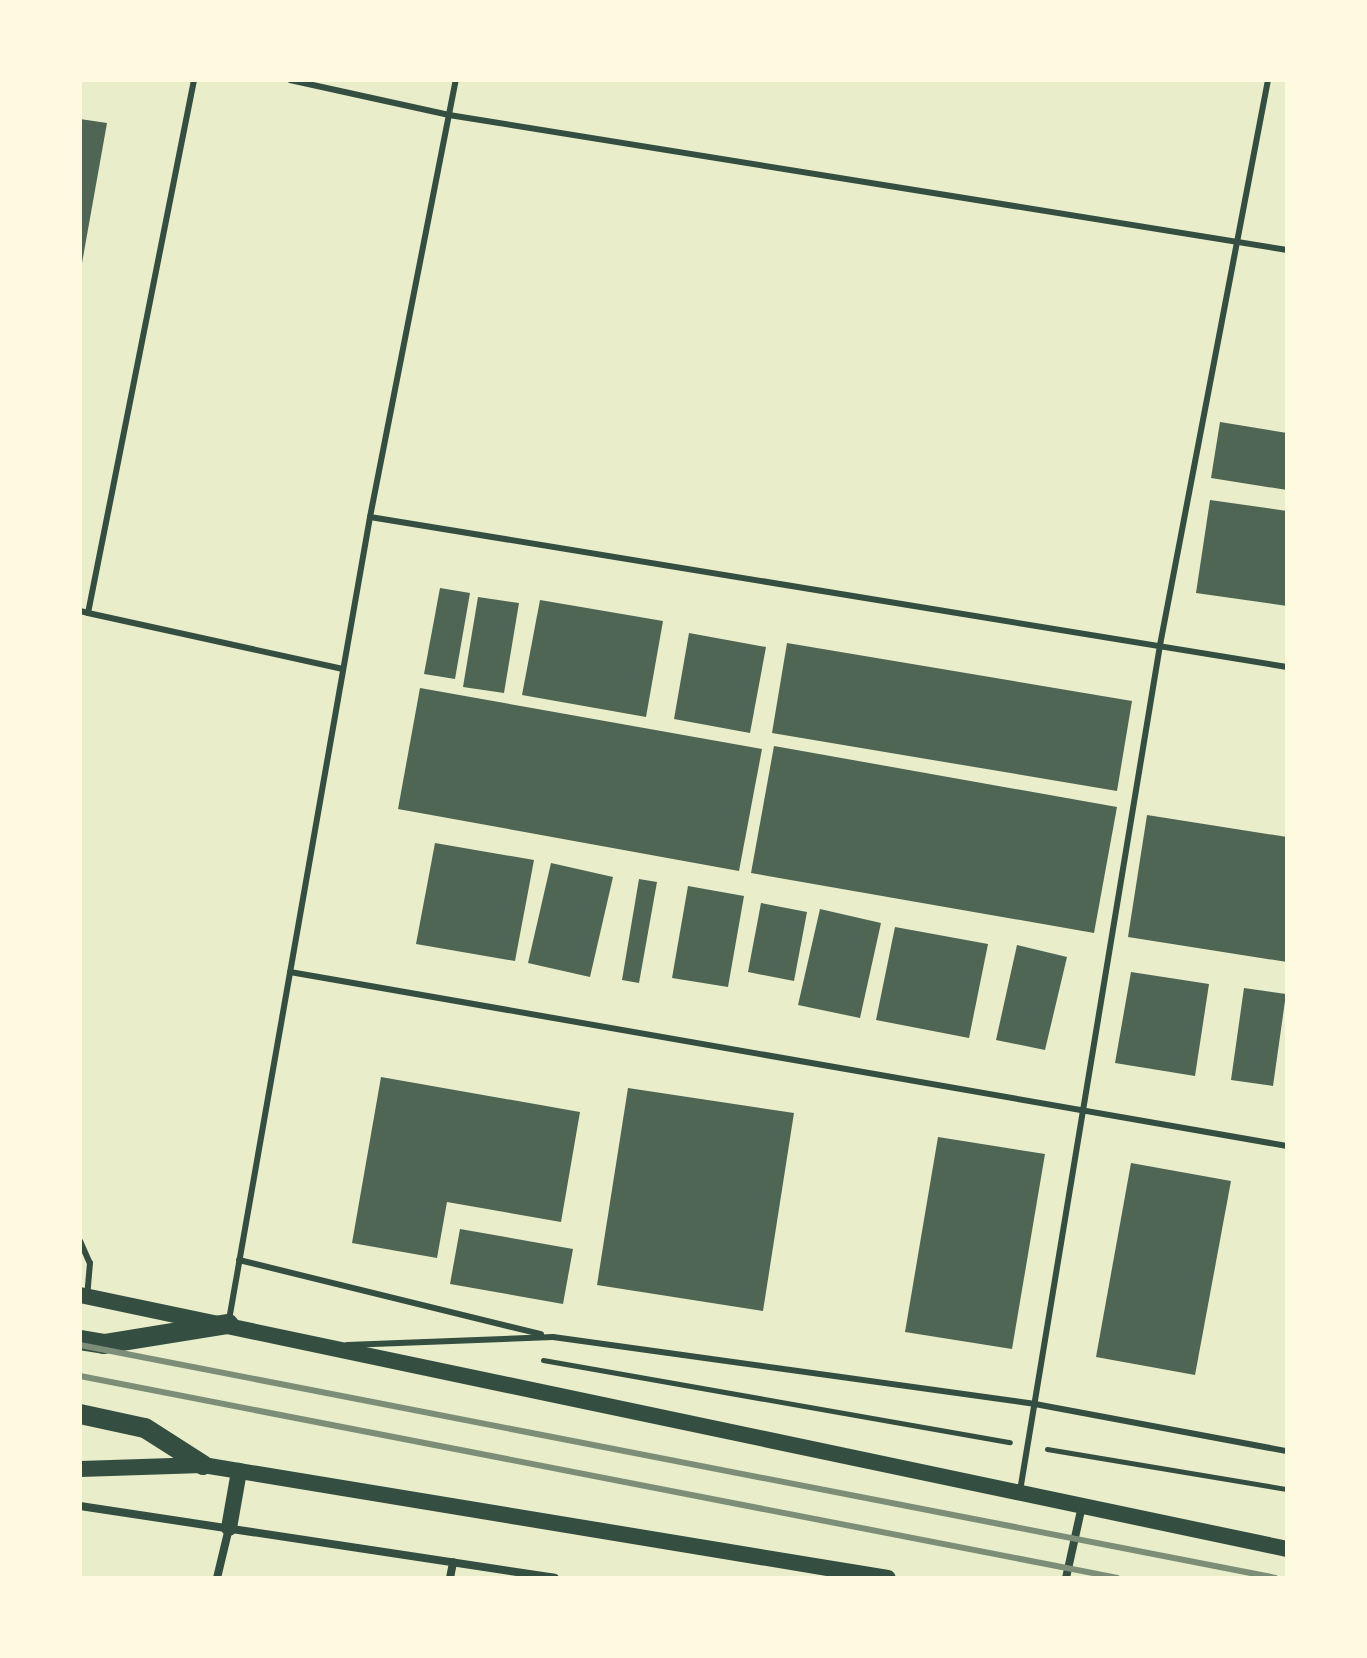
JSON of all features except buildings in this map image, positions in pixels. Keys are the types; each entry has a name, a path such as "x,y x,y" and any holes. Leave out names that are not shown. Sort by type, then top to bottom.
{"main road":[{"path":"84,1296 1287,1549"},
{"path":"80,1340 104,1344 228,1324"},
{"path":"80,1414 145,1428 203,1465"},
{"path":"80,1469 203,1465 888,1578"},
{"path":"229,1528 239,1471"}],"street":[{"path":"80,1506 555,1578"},
{"path":"1066,1578 1082,1506"},
{"path":"217,1578 229,1528"},
{"path":"450,1578 453,1562"}],"lane":[{"path":"194,80 84,612 343,669"},
{"path":"290,80 449,115 1287,250"},
{"path":"228,1324 370,517 456,80"},
{"path":"1020,1493 1086,1115 1160,645 1240,242 1268,80"},
{"path":"370,517 1287,667"},
{"path":"290,972 1086,1115 1287,1146"},
{"path":"80,1241 90,1263 84,1296"},
{"path":"239,1260 553,1337 1035,1404 1287,1451"},
{"path":"331,1346 553,1337"}],"path":[{"path":"535,1358 1287,1489"}],"railway":[{"path":"80,1345 1276,1578"},
{"path":"80,1376 1118,1578"}]}
